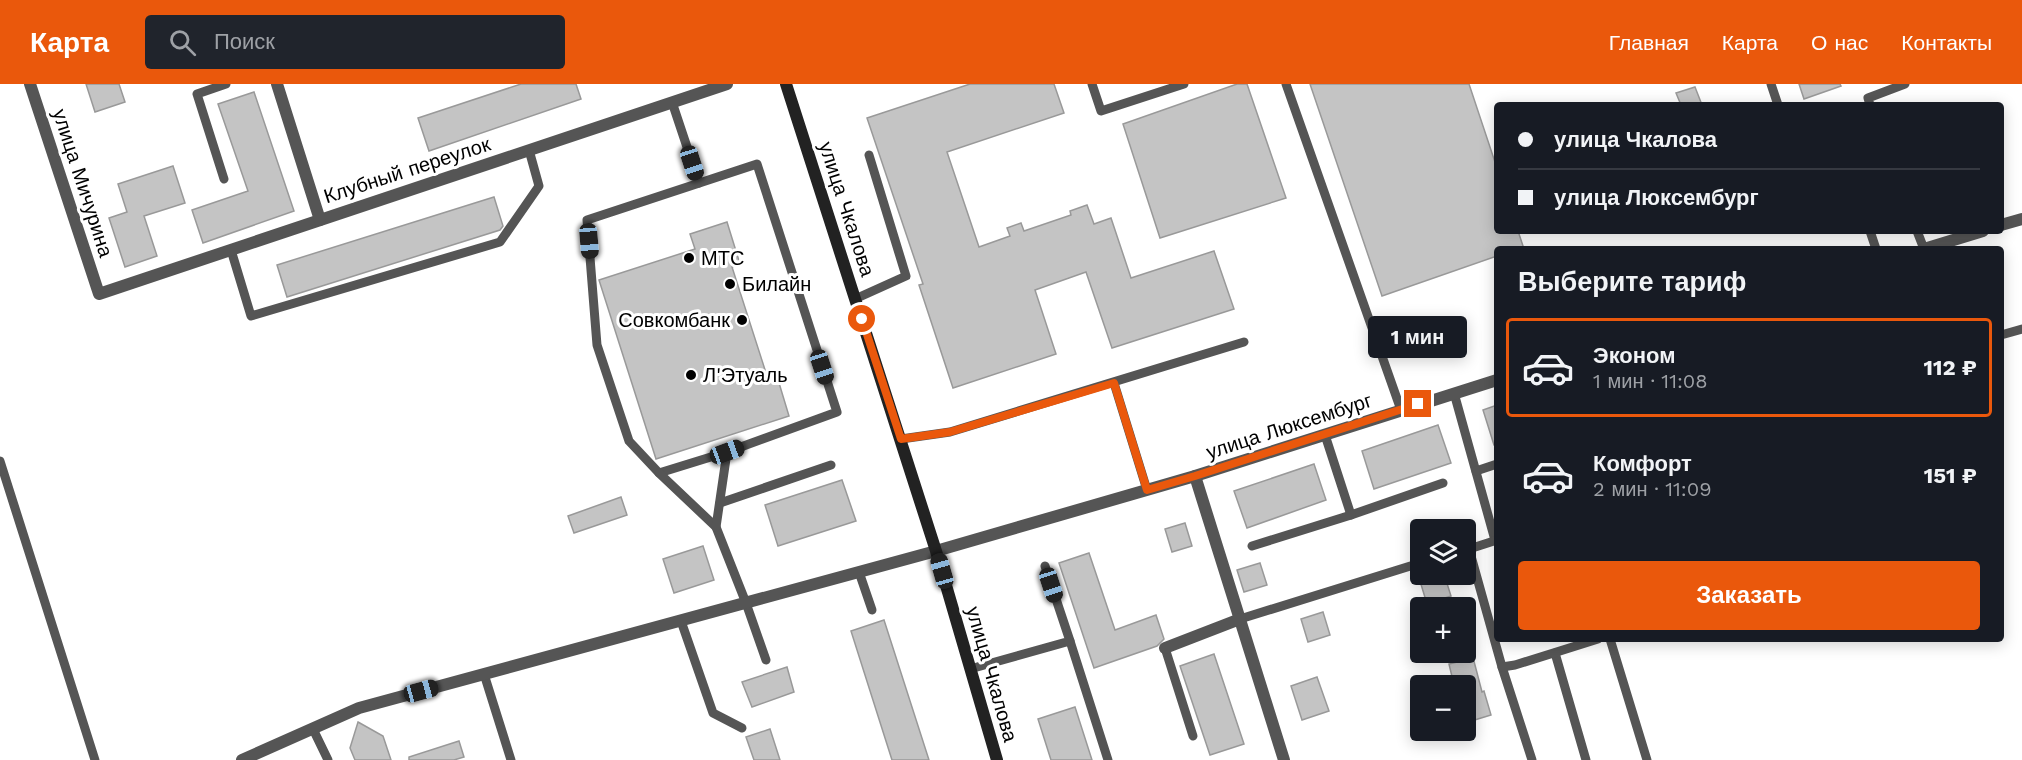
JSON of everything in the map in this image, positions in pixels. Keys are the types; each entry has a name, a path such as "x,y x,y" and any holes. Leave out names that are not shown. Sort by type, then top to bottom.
{"street":[{"name":"улица Мичурина","path":"30,84 99,294"},
{"path":"277,84 320,220"},
{"name":"Клубный переулок","path":"99,294 727,84"},
{"name":"улица Чкалова","path":"786,84 936,551 997,760"},
{"path":"2004,224 2022,219"},
{"path":"1934,246 1973,234"},
{"name":"улица Люксембург","path":"242,760 359,708 936,551 1195,476 1494,381"},
{"name":"улица Люксембург","path":"1195,476 1284,760"},
{"path":"1165,648 1240,619"}],"lane":[{"path":"224,179 197,94 226,84"},
{"path":"1092,84 1101,111 1184,84"},
{"path":"1286,84 1401,410"},
{"path":"1771,84 1777,102"},
{"path":"1869,102 1868,98 1905,84"},
{"path":"672,102 699,183"},
{"path":"231,249 251,316 500,242 539,186 529,150"},
{"path":"855,299 906,276 869,155"},
{"path":"659,473 727,452 837,412 757,164 587,220 597,345 629,441 659,473 716,526 766,660"},
{"path":"2004,334 2022,329"},
{"path":"901,439 950,432 1244,342"},
{"path":"1114,383 1147,490"},
{"path":"1454,393 1494,533"},
{"path":"1324,435 1351,515"},
{"path":"716,526 727,452"},
{"path":"0,461 95,760"},
{"path":"720,503 831,465"},
{"path":"1476,471 1494,465"},
{"path":"1252,546 1443,483"},
{"path":"1476,546 1494,541"},
{"path":"1045,566 1108,760"},
{"path":"1240,619 1410,566"},
{"path":"859,572 873,610"},
{"path":"1476,579 1494,640"},
{"path":"681,621 713,713 742,728"},
{"path":"970,669 1070,641"},
{"path":"1495,642 1532,760"},
{"path":"1502,667 1588,642"},
{"path":"1611,642 1647,760"},
{"path":"1165,648 1193,736"},
{"path":"1555,652 1586,760"},
{"path":"484,674 511,760"},
{"path":"313,729 328,760"}],"building":[{"path":"86,84 119,84 125,102 95,112"},
{"path":"521,84 576,84 581,99 429,151 418,118"},
{"path":"970,84 1054,84 1064,113 947,152 979,247 1010,236 1007,228 1021,223 1024,231 1071,215 1070,211 1087,205 1094,224 1111,218 1131,278 1214,251 1234,309 1112,348 1086,272 1035,290 1056,354 953,388 919,285 923,284 867,118"},
{"path":"1237,84 1247,84 1286,198 1160,238 1123,124"},
{"path":"1310,84 1469,84 1494,159 1494,234 1519,234 1523,246 1494,246 1494,257 1382,296"},
{"path":"1799,84 1840,84 1841,86 1804,99"},
{"path":"1695,87 1701,102 1680,102 1676,93"},
{"path":"254,92 294,211 203,243 192,210 248,191 218,104"},
{"path":"173,166 185,203 144,216 157,256 125,267 109,218 127,212 118,184"},
{"path":"494,197 503,226 500,230 287,297 277,265"},
{"path":"727,222 740,264 732,267 767,376 776,373 789,416 656,459 599,280 695,249 690,234"},
{"path":"1494,406 1494,445 1483,410"},
{"path":"1438,425 1451,463 1374,489 1362,451"},
{"path":"1314,464 1326,500 1247,528 1234,491"},
{"path":"842,480 856,521 778,546 765,505"},
{"path":"621,497 627,515 574,533 568,516"},
{"path":"1185,523 1192,546 1172,552 1165,529"},
{"path":"703,546 714,580 674,593 663,559"},
{"path":"1089,553 1115,630 1156,615 1164,639 1157,646 1094,668 1059,563"},
{"path":"1260,563 1267,585 1244,592 1237,570"},
{"path":"1421,585 1448,585 1451,596 1448,597 1425,597"},
{"path":"1323,612 1330,635 1308,642 1301,619"},
{"path":"884,620 929,760 892,760 851,631"},
{"path":"1214,654 1244,744 1210,755 1180,666"},
{"path":"1474,663 1491,715 1476,720 1476,675 1452,675 1449,664"},
{"path":"787,667 794,692 752,707 742,682"},
{"path":"1317,677 1329,711 1302,720 1291,686"},
{"path":"1075,707 1092,760 1051,760 1038,719"},
{"path":"358,722 383,736 391,760 355,760 350,748"},
{"path":"770,729 780,760 754,760 746,737"},
{"path":"459,741 464,757 454,760 409,760 409,757"}],"place":[{"name":"МТС","path":"689,258"},
{"name":"Билайн","path":"730,284"},
{"name":"Совкомбанк","path":"742,320"},
{"name":"Л'Этуаль","path":"691,375"}],"route":[{"path":"862,319 901,439 950,432 1114,383 1147,490 1418,404"}]}
